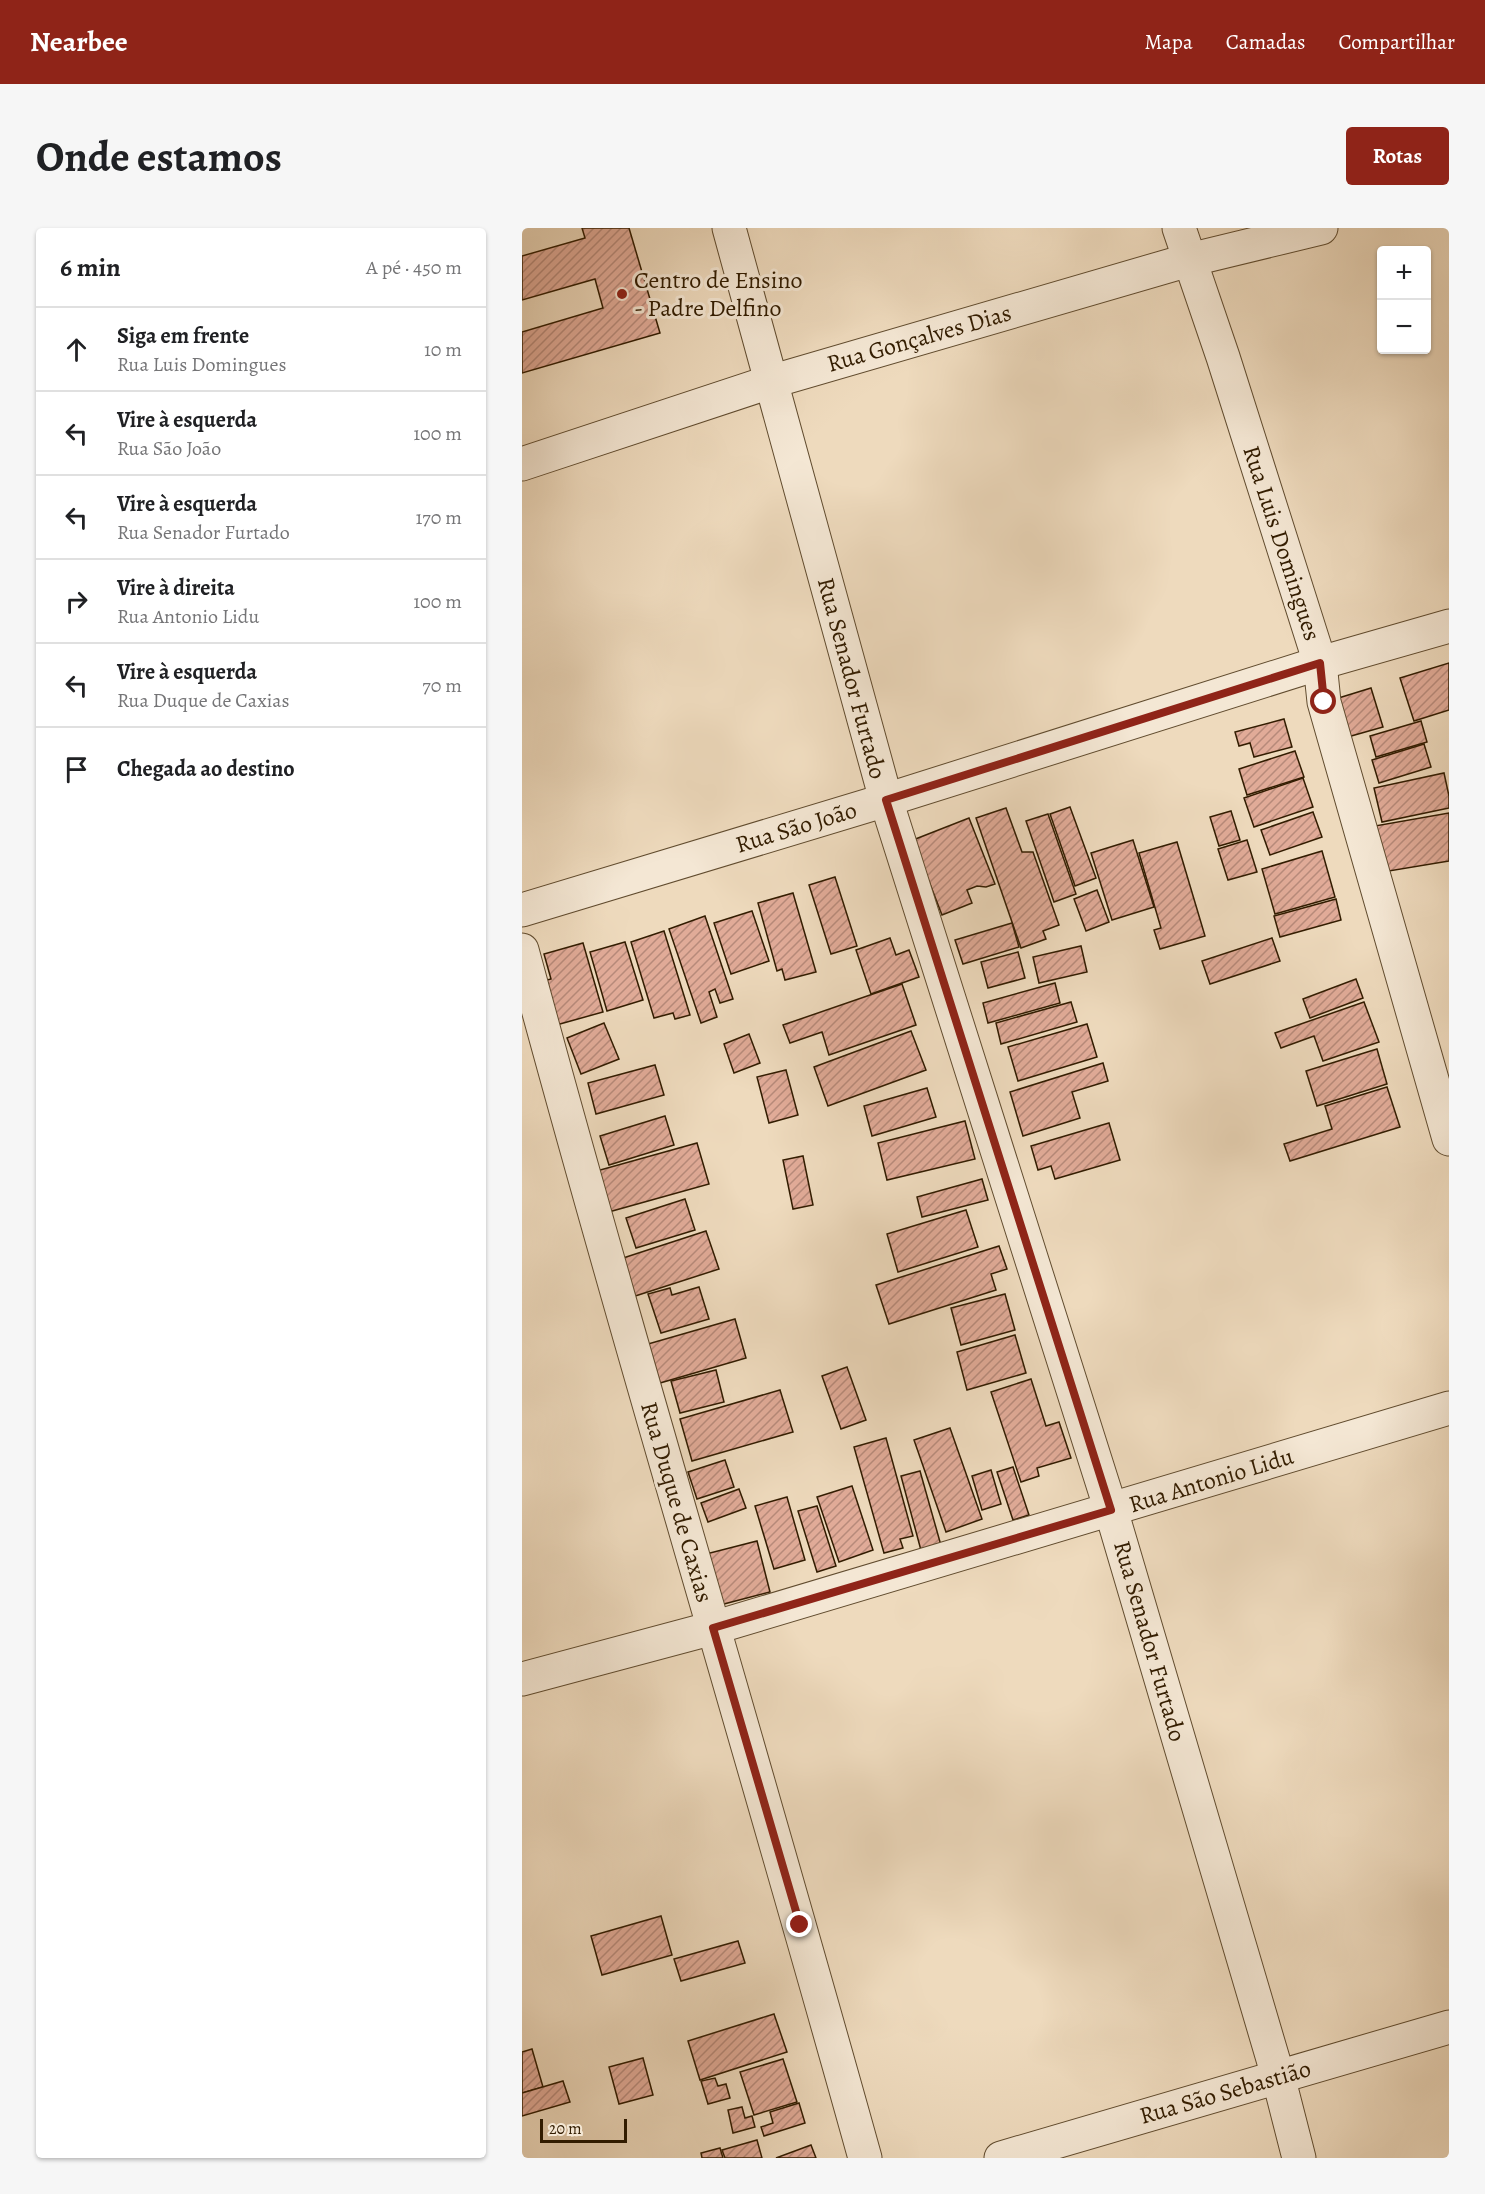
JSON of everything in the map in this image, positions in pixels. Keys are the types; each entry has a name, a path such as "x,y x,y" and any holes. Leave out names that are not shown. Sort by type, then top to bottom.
{"street":[{"name":"Rua Senador Furtado","path":"729,228 886,800 1111,1510 1278,2076 1299,2158"},
{"name":"Rua Luis Domingues","path":"1179,228 1223,357 1320,663 1324,702 1449,1139"},
{"name":"Rua Gonçalves Dias","path":"522,464 770,382 1189,260 1321,228"},
{"name":"Rua São João","path":"522,910 886,800 1320,663 1449,626"},
{"name":"Rua Duque de Caxias","path":"522,950 865,2158"},
{"name":"Rua Antonio Lidu","path":"522,1679 713,1628 1449,1408"},
{"name":"Rua São Sebastião","path":"1001,2158 1449,2027"}],"building":[{"path":"582,228 629,228 660,333 522,373 522,332 603,308 595,279 522,300 522,256 585,238"},
{"path":"1449,663 1449,710 1414,721 1400,678"},
{"path":"1371,688 1383,727 1344,738 1332,700"},
{"path":"1284,719 1292,747 1254,757 1250,743 1239,746 1235,732"},
{"path":"1421,721 1427,742 1376,757 1370,736"},
{"path":"1424,744 1431,767 1379,783 1372,760"},
{"path":"1295,751 1304,777 1247,795 1239,769"},
{"path":"1444,773 1449,808 1382,822 1374,788"},
{"path":"1303,778 1313,807 1254,827 1244,798"},
{"path":"1070,807 1096,878 1075,886 1050,814"},
{"path":"1006,808 1022,852 1033,852 1059,925 1043,931 1046,939 1021,948 976,818"},
{"path":"1231,811 1240,840 1219,846 1210,817"},
{"path":"1313,812 1322,837 1270,855 1261,830"},
{"path":"1449,813 1449,861 1377,873 1369,827"},
{"path":"1048,814 1076,894 1054,902 1026,821"},
{"path":"969,818 995,884 986,887 977,886 967,890 972,903 942,915 913,840"},
{"path":"1133,840 1154,907 1112,920 1091,853"},
{"path":"1247,840 1257,872 1228,880 1218,849"},
{"path":"1177,842 1205,936 1160,949 1154,930 1161,928 1139,853"},
{"path":"1322,851 1335,897 1275,914 1262,869"},
{"path":"835,877 857,946 831,954 809,885"},
{"path":"1097,890 1109,922 1086,931 1074,899"},
{"path":"793,893 816,972 785,980 782,969 777,971 758,903"},
{"path":"1336,899 1341,920 1280,937 1274,916"},
{"path":"752,911 769,961 731,974 714,923"},
{"path":"705,916 733,999 720,1003 715,989 709,992 717,1017 701,1023 669,929"},
{"path":"1012,923 1019,947 963,964 955,940"},
{"path":"664,931 690,1015 675,1019 673,1013 654,1018 631,942"},
{"path":"890,938 896,955 909,950 919,977 871,994 856,950"},
{"path":"1272,938 1280,961 1210,984 1202,961"},
{"path":"625,942 643,1000 607,1011 590,952"},
{"path":"583,943 603,1012 549,1027 536,983 551,979 544,954"},
{"path":"1081,946 1087,972 1039,983 1033,957"},
{"path":"1018,952 1025,978 988,988 981,962"},
{"path":"1356,979 1363,998 1310,1018 1303,999"},
{"path":"1055,983 1060,1003 988,1023 983,1003"},
{"path":"902,984 916,1025 829,1055 822,1032 790,1043 783,1025"},
{"path":"1071,1002 1077,1022 1001,1044 996,1023"},
{"path":"1364,1002 1379,1042 1323,1061 1314,1036 1281,1048 1275,1033"},
{"path":"604,1023 619,1059 581,1074 567,1038"},
{"path":"1087,1024 1097,1057 1018,1081 1008,1047"},
{"path":"911,1031 926,1070 828,1106 814,1067"},
{"path":"749,1034 760,1063 734,1073 724,1044"},
{"path":"1377,1049 1387,1084 1317,1106 1306,1071"},
{"path":"1103,1063 1108,1081 1072,1092 1080,1118 1023,1136 1010,1092"},
{"path":"655,1065 664,1095 596,1114 588,1083"},
{"path":"786,1070 798,1115 769,1123 757,1077"},
{"path":"1387,1087 1400,1127 1290,1161 1284,1144 1332,1129 1325,1106"},
{"path":"927,1088 936,1117 872,1136 864,1106"},
{"path":"665,1116 674,1145 609,1165 600,1136"},
{"path":"965,1121 975,1159 887,1180 878,1143"},
{"path":"1109,1123 1120,1160 1055,1179 1051,1166 1038,1170 1031,1146"},
{"path":"697,1143 709,1184 605,1213 593,1172"},
{"path":"803,1156 813,1205 793,1209 783,1160"},
{"path":"982,1179 988,1200 922,1217 917,1197"},
{"path":"685,1199 695,1230 636,1248 626,1218"},
{"path":"966,1210 978,1247 898,1272 887,1234"},
{"path":"706,1231 719,1269 629,1298 617,1260"},
{"path":"999,1246 1007,1269 991,1274 996,1290 889,1324 876,1285"},
{"path":"699,1287 709,1319 661,1333 648,1294 670,1288 672,1295"},
{"path":"1005,1294 1015,1330 961,1345 951,1308"},
{"path":"735,1319 746,1358 660,1383 648,1344"},
{"path":"1015,1335 1026,1373 967,1390 957,1352"},
{"path":"847,1367 866,1420 841,1429 822,1376"},
{"path":"716,1370 724,1402 680,1413 671,1381"},
{"path":"1031,1379 1046,1426 1059,1422 1071,1458 1037,1468 1039,1476 1021,1482 991,1392"},
{"path":"780,1390 793,1432 692,1461 680,1419"},
{"path":"950,1428 982,1519 946,1532 914,1440"},
{"path":"886,1438 913,1536 900,1539 903,1548 884,1553 854,1447"},
{"path":"725,1460 734,1487 697,1499 688,1472"},
{"path":"1013,1467 1029,1515 1013,1520 997,1472"},
{"path":"991,1470 1001,1504 982,1510 972,1476"},
{"path":"920,1471 942,1549 922,1554 901,1476"},
{"path":"852,1486 873,1550 839,1562 817,1497"},
{"path":"739,1489 746,1508 708,1522 701,1503"},
{"path":"787,1497 805,1560 774,1569 755,1506"},
{"path":"817,1506 836,1566 817,1572 798,1511"},
{"path":"757,1541 770,1592 720,1605 706,1554"},
{"path":"661,1916 672,1955 602,1975 591,1936"},
{"path":"738,1941 745,1963 681,1981 674,1959"},
{"path":"774,2014 787,2052 700,2080 688,2041"},
{"path":"532,2049 543,2087 522,2093 522,2052"},
{"path":"643,2058 653,2095 619,2104 609,2067"},
{"path":"783,2059 797,2102 754,2115 740,2072"},
{"path":"715,2078 718,2086 726,2084 730,2098 708,2104 701,2081"},
{"path":"563,2081 570,2102 522,2116 522,2093"},
{"path":"799,2103 805,2123 764,2136 761,2127 773,2123 770,2112"},
{"path":"742,2107 745,2118 752,2116 755,2127 733,2133 728,2110"},
{"path":"757,2140 762,2158 725,2158 722,2150"},
{"path":"811,2145 816,2158 776,2158"},
{"path":"720,2148 723,2158 702,2158 701,2153"}],"place":[{"name":"Centro de Ensino - Padre Delfino","path":"622,294"}],"route":[{"path":"800,1925 713,1628 1111,1510 886,800 1320,663 1324,702"}]}
